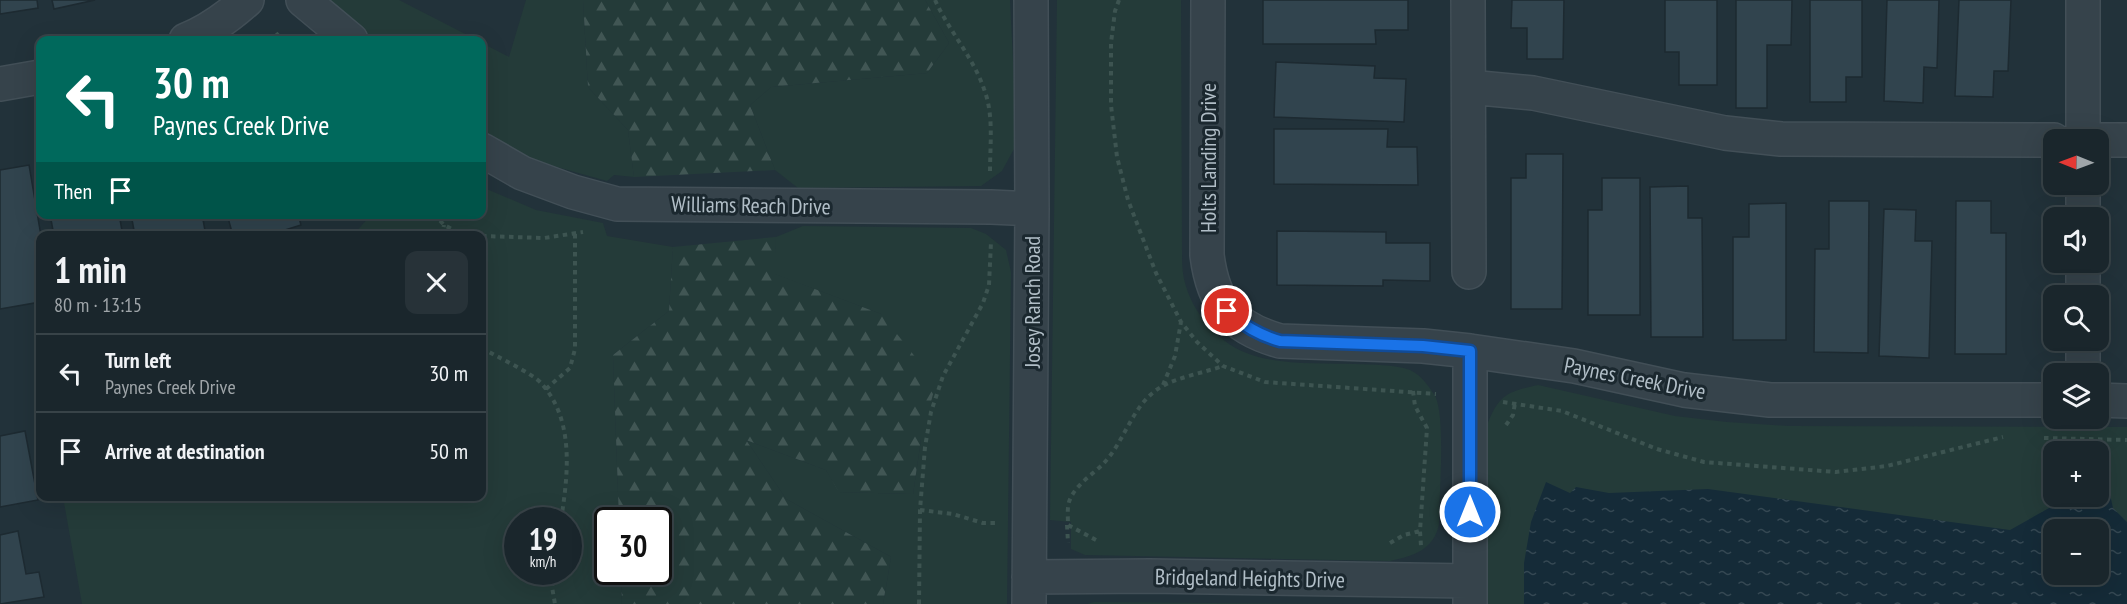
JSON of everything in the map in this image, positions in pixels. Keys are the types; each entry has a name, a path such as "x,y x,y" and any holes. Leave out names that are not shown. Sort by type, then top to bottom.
{"street":[{"path":"198,36 248,0"},
{"path":"303,0 346,36"},
{"name":"Josey Ranch Road","path":"1029,591 1031,0"},
{"name":"Holts Landing Drive","path":"1208,0 1207,255 1209,272 1227,311"},
{"path":"1468,0 1469,272"},
{"path":"2082,129 2083,0"},
{"path":"0,84 36,78"},
{"path":"1468,87 1533,93 1725,133 1781,139 2043,140"},
{"path":"2109,140 2127,140"},
{"name":"Williams Reach Drive","path":"486,152 522,173 573,192 616,204 1032,209"},
{"name":"Paynes Creek Drive","path":"1227,311 1259,335 1280,341 1423,346 1470,351 1574,366 1683,390 1770,400 2043,400"},
{"path":"1470,351 1470,592"},
{"path":"2109,400 2127,400"},
{"name":"Bridgeland Heights Drive","path":"1029,591 1150,576 1421,580 1470,592"}],"path":[{"path":"919,604 920,510 925,447 931,412 943,376 983,303 989,285 990,116 985,90 976,69 935,0"},
{"path":"439,219 444,225 456,231"},
{"path":"443,231 444,225"},
{"path":"486,236 544,238 586,231"},
{"path":"546,390 570,368 574,349 575,233"},
{"path":"1162,386 1175,356 1181,322"},
{"path":"486,350 540,382 555,403 567,440 567,481 563,507"},
{"path":"1068,525 1069,502 1079,486 1118,445 1135,413 1146,399 1162,386 1223,366"},
{"path":"1413,391 1415,406 1427,428 1420,531 1421,580"},
{"path":"1471,397 1562,411 1657,449 1704,462 1726,464 1836,471 1887,466 2001,437 2012,437"},
{"path":"2043,438 2127,440"},
{"path":"920,510 953,514 983,523 1031,524"},
{"path":"552,585 555,604"}],"green space":[{"path":"324,0 399,0 469,36 364,36"},
{"path":"526,0 583,0 588,87 628,130 634,177 614,175 607,181 539,162 486,134 486,45 509,57"},
{"path":"583,0 925,0 949,43 927,73 771,87 750,105 775,170 634,177 628,130 588,87"},
{"path":"925,0 1010,0 1014,81 1014,149 1002,171 981,186 798,188 775,170 750,105 771,87 927,73 949,43"},
{"path":"1057,0 1181,0 1182,261 1183,276 1188,292 1209,327 1230,345 1255,356 1292,362 1397,367 1410,370 1424,381 1435,396 1438,406 1441,457 1439,524 1427,546 1407,557 1390,561 1085,555 1071,549 1071,522 1050,520"},
{"path":"486,189 536,210 603,223 607,236 673,247 669,311 613,355 619,507 594,507 594,585 621,585 622,604 82,604 64,501 486,501 486,231 357,231 367,219 486,219"},
{"path":"803,226 971,228 986,234 1006,250 1011,272 1007,604 883,604 891,557 786,499 746,440 826,470 840,492 913,494 921,439 881,314 774,274 776,237"},
{"path":"776,237 775,274 881,314 936,383 921,439 913,494 839,492 826,470 746,440 786,499 891,557 883,604 622,604 621,585 672,585 672,507 619,507 613,355 669,311 673,247"},
{"path":"1538,385 1675,416 1789,426 2043,427 2043,429 2127,427 2127,604 1484,604 1486,428 1499,402 1518,390"},
{"path":"1094,602 1349,604 1087,604"}],"water":[{"path":"1546,482 1570,493 1576,487 1609,493 1708,489 2010,530 2049,507 2109,507 2109,490 2113,508 2127,522 2127,604 1524,604 1524,563 1531,522"}],"building":[{"path":"0,0 37,0 38,8 0,14"},
{"path":"52,0 95,0 54,9"},
{"path":"1263,0 1408,0 1408,30 1375,30 1376,44 1263,44"},
{"path":"1512,0 1564,0 1563,59 1527,59 1527,28 1511,28"},
{"path":"1665,0 1717,0 1717,85 1679,85 1679,52 1665,52"},
{"path":"1736,0 1792,0 1791,45 1767,45 1767,108 1736,108"},
{"path":"1810,0 1862,0 1862,77 1846,77 1846,102 1810,102"},
{"path":"1887,0 1939,0 1937,68 1924,67 1923,103 1884,101"},
{"path":"1959,0 2011,0 2008,71 1994,71 1993,97 1955,96"},
{"path":"1276,62 1375,66 1374,78 1406,79 1404,122 1274,117"},
{"path":"1274,129 1388,129 1387,147 1417,147 1418,185 1274,184"},
{"path":"1526,154 1563,154 1562,309 1511,309 1511,178 1526,178"},
{"path":"29,165 36,219 38,219 40,231 36,231 36,303 0,309 0,170"},
{"path":"1602,178 1640,178 1640,315 1588,315 1588,210 1602,210"},
{"path":"1688,186 1688,218 1702,218 1703,337 1651,337 1650,187"},
{"path":"1829,201 1869,201 1868,353 1814,352 1815,249 1829,249"},
{"path":"1956,201 1991,201 1991,233 2006,233 2006,354 1955,354"},
{"path":"1786,203 1786,340 1733,340 1733,237 1749,237 1749,204"},
{"path":"1884,209 1916,210 1915,241 1932,241 1929,358 1879,356"},
{"path":"51,219 120,219 122,231 53,231"},
{"path":"132,219 203,219 205,231 134,231"},
{"path":"228,219 299,219 301,225 282,231 232,231"},
{"path":"1277,231 1386,232 1386,243 1430,243 1430,281 1383,280 1383,286 1277,285"},
{"path":"25,431 36,500 0,507 0,436"},
{"path":"18,531 26,574 39,572 44,597 0,604 0,535"}],"route":[{"path":"1227,311 1259,335 1280,341 1423,346 1470,351 1470,512"}]}
